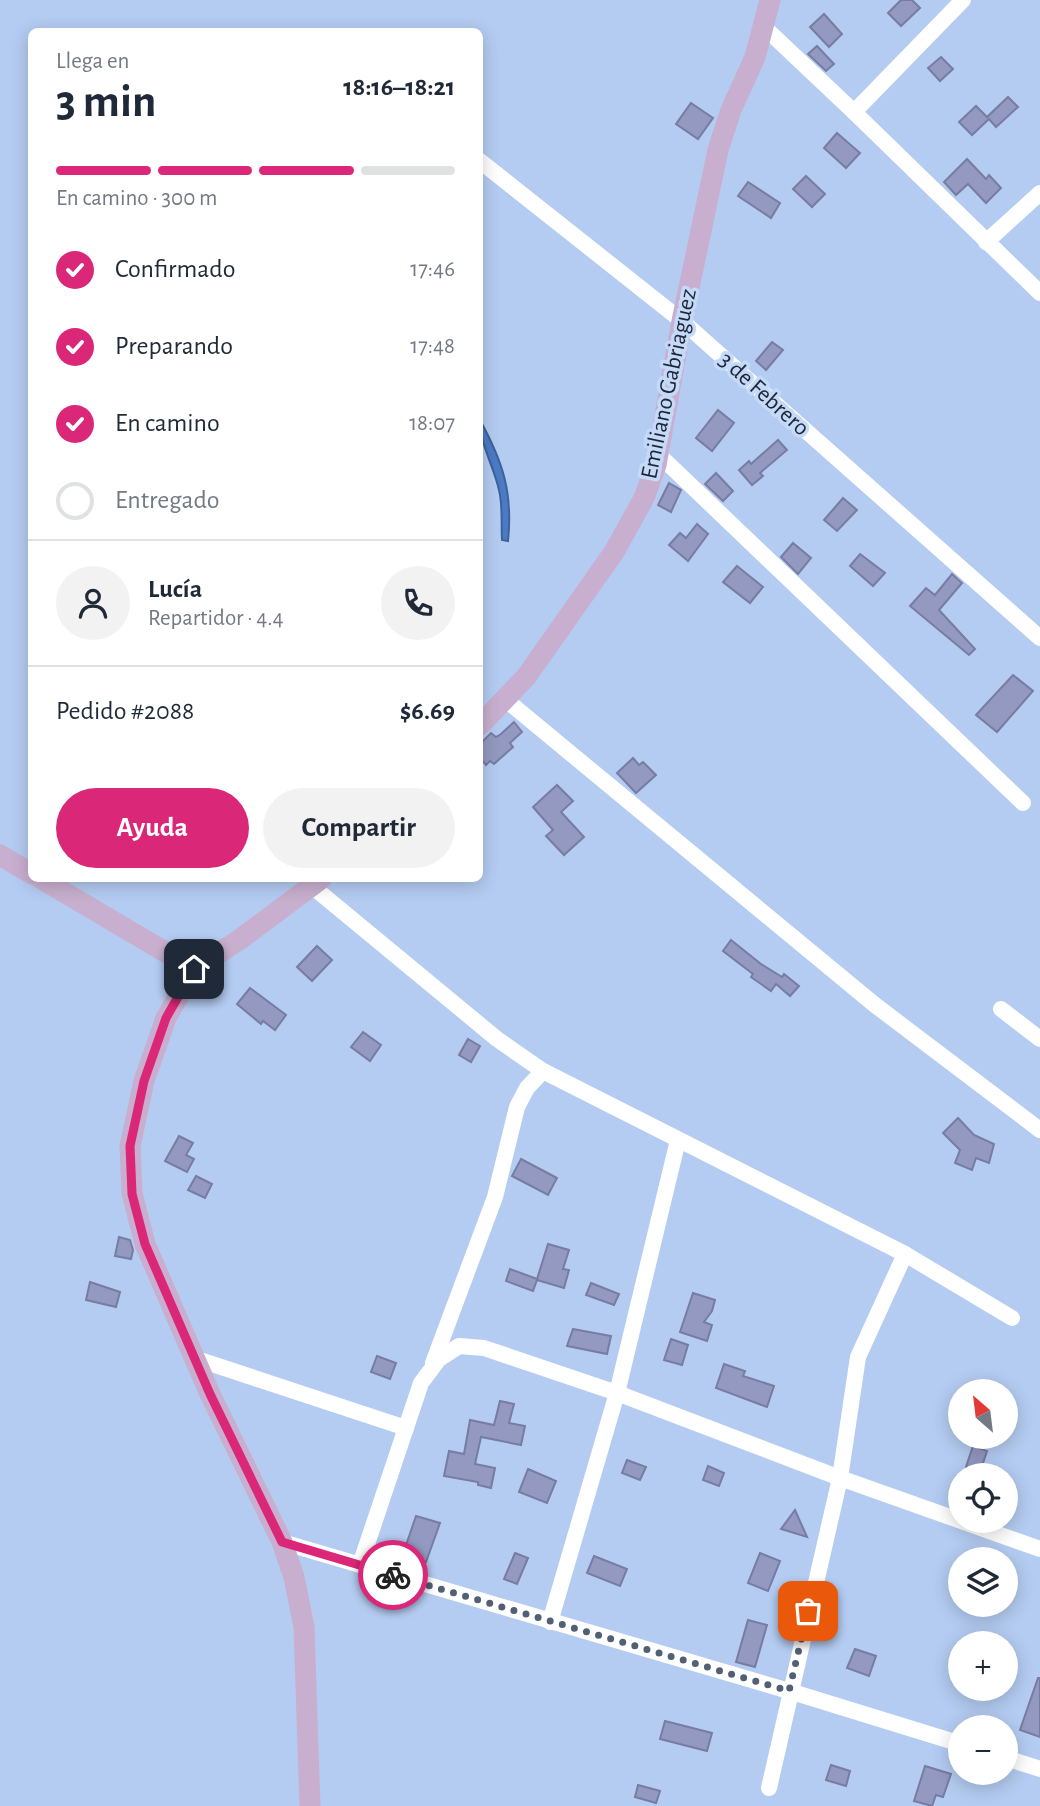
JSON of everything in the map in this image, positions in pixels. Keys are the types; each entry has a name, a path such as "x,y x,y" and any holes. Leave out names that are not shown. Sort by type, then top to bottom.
{"main road":[{"name":"Emiliano Gabriaguez","path":"483,723 526,677 614,552 644,498 658,454 682,321 718,150 731,110 755,57 770,0"},
{"path":"0,855 28,872"},
{"path":"47,882 194,969"},
{"path":"310,1806 304,1627 294,1577 282,1542 194,1358 145,1244 132,1194 130,1146 144,1081 166,1018 194,969 317,883"}],"street":[{"path":"854,111 963,0"},
{"path":"763,26 1040,293"},
{"name":"3 de Febrero","path":"483,163 682,321 1040,638"},
{"path":"986,242 1040,193"},
{"path":"658,454 1023,803"},
{"path":"506,700 875,1005 1040,1130"},
{"path":"317,883 497,1039 543,1071 905,1254 1012,1318"},
{"path":"1001,1009 1040,1039"},
{"path":"429,1372 495,1197 517,1107 527,1088 543,1071"},
{"path":"550,1622 617,1393 678,1140"},
{"path":"769,1788 789,1691 840,1478 858,1357 905,1254"},
{"path":"360,1565 421,1383 439,1359 458,1346 484,1348 617,1393 840,1478 1040,1549"},
{"path":"194,1358 407,1428"},
{"path":"282,1542 948,1740"},
{"path":"1018,1762 1040,1769"}],"water":[{"path":"483,426 505,478 509,508 508,541 502,540 497,481 483,440"}],"building":[{"path":"901,0 912,0 920,8 901,26 888,13"},
{"path":"824,14 842,34 829,47 810,27"},
{"path":"817,46 834,64 826,71 808,54"},
{"path":"941,57 953,69 940,81 928,68"},
{"path":"1008,97 1018,107 996,127 989,119 972,135 959,122 976,106 987,117"},
{"path":"691,103 713,118 698,139 676,124"},
{"path":"837,133 860,153 846,168 824,148"},
{"path":"967,159 986,179 989,175 1001,188 986,203 968,184 956,195 944,182"},
{"path":"806,176 825,194 812,207 793,189"},
{"path":"748,182 780,203 771,218 738,196"},
{"path":"772,342 783,350 766,370 756,361"},
{"path":"718,410 734,423 712,451 696,438"},
{"path":"778,440 787,450 760,473 763,476 752,485 739,470 749,461 751,464"},
{"path":"716,473 733,491 723,501 705,484"},
{"path":"669,483 681,490 671,512 658,505"},
{"path":"843,498 857,510 837,531 824,520"},
{"path":"697,524 708,534 688,561 669,545 680,533 686,538"},
{"path":"793,543 811,558 798,574 781,557"},
{"path":"860,554 885,573 873,586 850,566"},
{"path":"737,566 763,587 750,603 723,582"},
{"path":"952,574 962,583 939,610 975,649 969,655 910,606 926,588 935,595"},
{"path":"1013,675 1033,691 997,732 976,715"},
{"path":"514,722 522,732 510,743 513,747 494,764 490,761 486,765 483,762 483,741 491,733 496,737"},
{"path":"633,758 639,765 643,762 656,775 636,793 617,773"},
{"path":"557,785 573,801 561,812 584,837 564,855 546,836 553,830 533,807"},
{"path":"731,940 761,964 782,977 784,974 799,986 790,996 776,984 771,991 723,951"},
{"path":"317,946 332,960 312,981 297,967"},
{"path":"250,988 286,1015 275,1030 263,1021 261,1024 237,1004"},
{"path":"363,1032 381,1045 370,1061 351,1047"},
{"path":"468,1039 480,1046 471,1062 459,1055"},
{"path":"958,1118 974,1135 994,1144 989,1163 976,1158 972,1170 955,1163 960,1150 943,1133"},
{"path":"179,1136 193,1143 186,1155 194,1159 187,1172 165,1161"},
{"path":"521,1159 557,1178 548,1195 512,1176"},
{"path":"196,1176 212,1184 205,1198 188,1190"},
{"path":"119,1237 130,1240 133,1250 131,1259 115,1256"},
{"path":"548,1244 569,1250 563,1269 569,1270 564,1288 537,1280 533,1291 506,1281 510,1269 537,1279"},
{"path":"90,1282 120,1292 116,1307 86,1300"},
{"path":"591,1283 619,1294 614,1305 586,1295"},
{"path":"693,1293 715,1300 712,1311 704,1322 712,1325 707,1341 680,1332"},
{"path":"573,1329 611,1336 607,1354 567,1346"},
{"path":"671,1339 688,1345 682,1365 664,1360"},
{"path":"377,1356 396,1363 390,1379 371,1372"},
{"path":"724,1364 745,1371 743,1376 774,1386 767,1407 716,1388"},
{"path":"500,1401 514,1404 509,1423 525,1426 521,1445 481,1437 475,1464 495,1468 491,1488 478,1485 478,1482 444,1476 449,1451 464,1454 470,1420 494,1425"},
{"path":"972,1449 987,1451 983,1463 967,1463"},
{"path":"627,1460 646,1467 640,1480 622,1473"},
{"path":"708,1466 724,1473 719,1486 703,1480"},
{"path":"528,1469 556,1481 547,1503 519,1492"},
{"path":"795,1510 807,1537 781,1529"},
{"path":"416,1516 440,1523 426,1562 403,1554"},
{"path":"515,1553 528,1558 517,1584 504,1579"},
{"path":"760,1553 780,1561 768,1591 748,1583"},
{"path":"594,1556 627,1569 620,1586 587,1573"},
{"path":"748,1620 767,1625 755,1667 736,1662"},
{"path":"855,1649 876,1656 869,1676 847,1668"},
{"path":"1040,1678 1040,1737 1020,1730"},
{"path":"665,1721 712,1733 707,1751 660,1739"},
{"path":"831,1765 850,1771 846,1786 826,1780"},
{"path":"925,1766 948,1773 943,1797 936,1795 932,1806 914,1801"},
{"path":"638,1785 660,1791 656,1803 635,1797"}],"way so far":[{"path":"393,1575 789,1691 808,1611"}],"route":[{"path":"194,969 166,1018 144,1081 130,1146 132,1194 145,1244 210,1394 282,1542 393,1575"}]}
